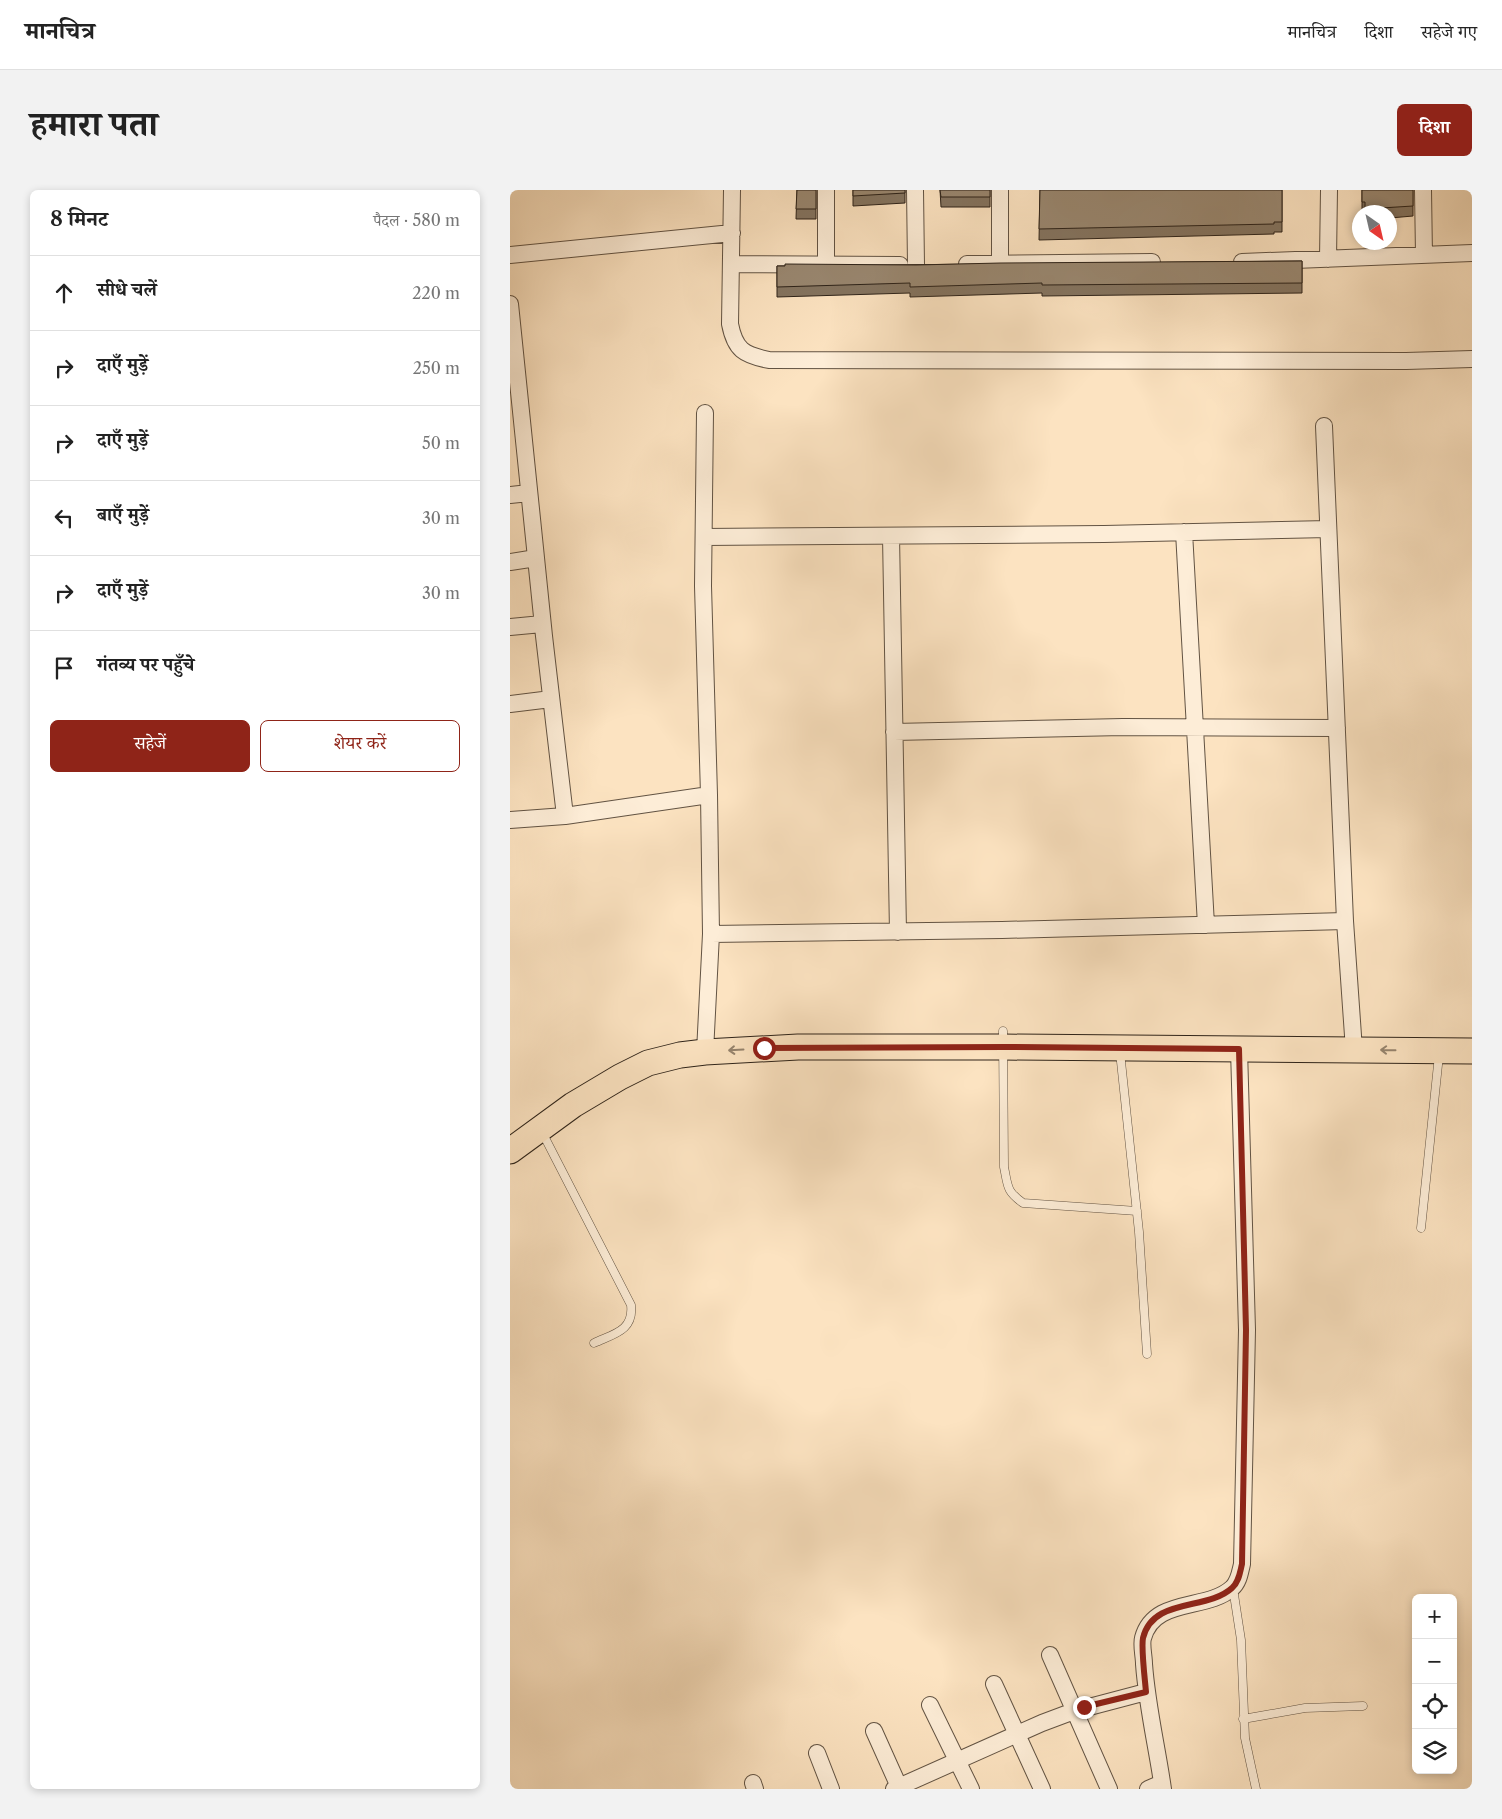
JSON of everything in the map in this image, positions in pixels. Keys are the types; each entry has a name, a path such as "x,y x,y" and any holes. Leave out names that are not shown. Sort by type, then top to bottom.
{"main road":[{"path":"1003,1039 1119,1048 1239,1049 1472,1035"},
{"path":"510,1131 564,1092 612,1062 643,1047 677,1039 706,1043 789,1048 1003,1039 1354,1042 1440,1051 1472,1051"},
{"path":"510,1151 540,1128 620,1077 648,1063 680,1055 706,1043"}],"street":[{"path":"732,190 730,324 733,338 741,350 752,357 769,360 1406,361 1472,358"},
{"path":"826,190 826,264"},
{"path":"915,190 916,266"},
{"path":"1000,190 1000,263"},
{"path":"1328,259 1329,190"},
{"path":"1423,190 1424,255"},
{"path":"510,255 732,233"},
{"path":"1223,262 1472,253"},
{"path":"953,264 1165,262"},
{"path":"731,264 934,265"},
{"path":"510,304 517,434 529,493 542,624 565,816"},
{"path":"705,413 703,586 709,795 710,934 706,1043"},
{"path":"1324,426 1345,921 1354,1042"},
{"path":"510,496 529,493"},
{"path":"704,537 1328,529"},
{"path":"1184,532 1206,925"},
{"path":"892,536 898,932"},
{"path":"510,562 536,558"},
{"path":"510,627 542,624"},
{"path":"510,704 551,699"},
{"path":"894,732 1113,727 1337,728"},
{"path":"510,820 565,816 709,795"},
{"path":"710,934 898,932 1345,921"},
{"path":"1158,1787 1146,1692 1142,1639 1148,1626 1156,1617 1167,1611 1220,1596 1233,1588 1239,1579 1242,1564 1246,1330 1239,1049"},
{"path":"1050,1655 1109,1789"},
{"path":"994,1684 1042,1789"},
{"path":"874,1731 898,1788 958,1760 1074,1711 1146,1692"},
{"path":"930,1705 971,1789"},
{"path":"817,1753 831,1789"}],"lane":[{"path":"1003,1039 1004,1167 1012,1196 1023,1204 1137,1211"},
{"path":"1119,1048 1137,1211 1147,1354"},
{"path":"1421,1228 1440,1051"},
{"path":"540,1128 631,1305 632,1316 628,1326 594,1343"},
{"path":"1233,1588 1241,1640 1245,1738 1256,1789"},
{"path":"1244,1719 1305,1708 1363,1706"}],"building":[{"path":"797,190 816,190 816,209 796,209"},
{"path":"853,190 905,190 905,193 853,196"},
{"path":"940,190 990,190 990,197 941,197"},
{"path":"1040,190 1282,190 1282,222 1274,222 1274,224 1039,229"},
{"path":"1362,190 1413,190 1413,206 1365,205 1365,202 1362,202"},
{"path":"1302,261 1302,283 1042,285 1042,283 910,287 910,283 777,287 777,266 785,266 785,264 916,265"}],"route":[{"path":"764,1048 1004,1047 1239,1049 1246,1330 1242,1564 1239,1579 1233,1588 1220,1596 1167,1611 1156,1617 1148,1626 1142,1639 1146,1692 1084,1707"}]}
